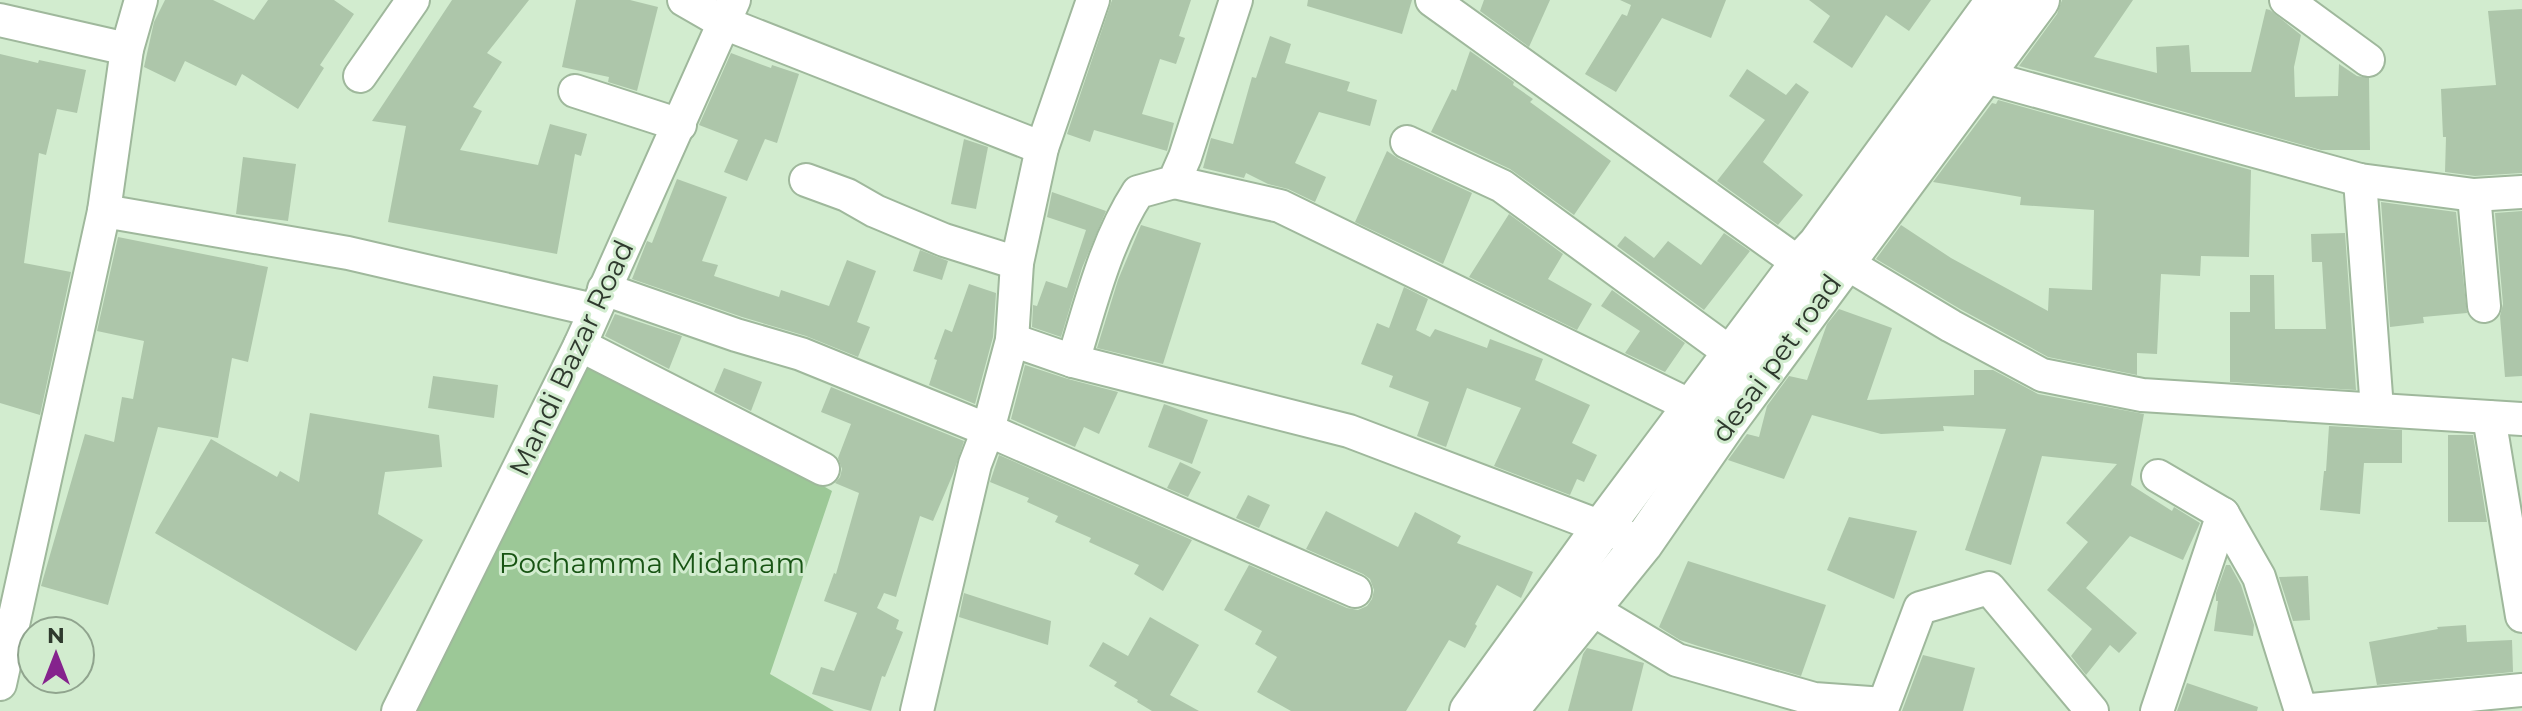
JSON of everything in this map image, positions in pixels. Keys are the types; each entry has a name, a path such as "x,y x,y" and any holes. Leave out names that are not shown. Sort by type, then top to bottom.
{"street":[{"path":"0,684 104,211 127,49 141,0"},
{"path":"360,76 413,0"},
{"path":"684,0 729,12 1042,148"},
{"path":"917,711 975,464 988,430 1012,340 1017,263 1042,148 1093,0"},
{"path":"1174,182 1236,0"},
{"path":"1432,0 1800,264"},
{"name":"desai pet road","path":"1470,711 1603,527 1800,264 1818,245 1997,0"},
{"name":"desai pet road","path":"1507,711 1642,544 1725,424 2039,0"},
{"path":"2286,0 2368,60"},
{"name":"Mandi Bazar Road","path":"398,711 580,345 729,12"},
{"path":"0,20 127,49"},
{"path":"1982,76 2360,180 2474,195 2522,192"},
{"path":"575,91 680,125"},
{"path":"1407,142 1502,186 1732,354"},
{"path":"806,180 847,195 875,211 944,240 1017,263"},
{"path":"2360,180 2377,409"},
{"path":"1073,361 1111,241 1123,215 1138,192 1174,182 1280,206 1693,407"},
{"path":"2474,195 2484,306"},
{"path":"104,211 599,300 801,354 988,430 1355,591"},
{"path":"1846,263 1951,326 2042,375 2142,395 2522,419"},
{"path":"1012,340 1073,361 1349,431 1642,544"},
{"path":"580,345 823,469"},
{"path":"2489,417 2522,616"},
{"path":"2158,476 2223,514 2259,577 2301,711 2477,702 2522,690"},
{"path":"2157,711 2223,514"},
{"path":"1590,608 1677,660 1814,699 1884,704 1920,608 1989,588 2092,711"}],"green space":[{"name":"Pochamma Midanam","path":"592,354 832,491 770,674 834,711 411,711"}],"building":[{"path":"165,0 213,0 254,20 268,0 334,0 354,14 320,65 324,68 298,109 242,74 236,86 185,61 175,82 144,67 154,22"},
{"path":"452,0 529,0 487,53 502,62 473,107 482,111 460,150 538,165 550,124 587,134 581,156 575,154 557,254 388,222 406,126 372,121"},
{"path":"576,0 630,0 658,7 637,91 608,82 609,77 562,67"},
{"path":"1112,0 1191,0 1179,36 1185,38 1176,64 1160,59 1142,114 1174,123 1167,151 1094,130 1090,142 1067,134"},
{"path":"1308,0 1412,0 1402,34 1307,6"},
{"path":"1484,0 1550,0 1529,47 1480,11"},
{"path":"1620,0 1726,0 1711,38 1662,18 1616,92 1585,74 1622,14 1627,16 1631,5"},
{"path":"1809,0 1931,0 1909,31 1886,15 1852,68 1813,42 1830,16"},
{"path":"2062,0 2133,0 2094,57 2157,73 2156,47 2189,45 2191,72 2251,72 2266,9 2270,10 2301,35 2294,67 2295,97 2338,96 2339,64 2357,76 2369,78 2370,150 2321,150 2019,66 2057,14"},
{"path":"2522,9 2522,173 2475,176 2445,172 2446,137 2443,137 2441,89 2496,85 2488,11"},
{"path":"1270,36 1291,44 1285,63 1350,82 1347,91 1377,100 1370,126 1319,112 1295,163 1326,177 1315,202 1246,173 1244,178 1203,168 1211,138 1233,144 1252,77 1256,78"},
{"path":"1470,51 1514,82 1513,85 1533,99 1530,102 1611,161 1574,215 1510,169 1431,132 1452,89 1456,91"},
{"path":"731,53 771,68 772,65 799,74 777,143 765,139 747,181 724,172 738,140 699,125"},
{"path":"0,54 86,70 77,113 57,109 46,155 39,153 24,263 71,272 40,415 0,403"},
{"path":"1747,69 1786,95 1796,83 1809,92 1763,162 1803,195 1778,225 1717,181 1765,120 1729,96"},
{"path":"1998,100 2251,170 2249,257 2201,256 2200,276 2161,274 2157,354 2137,353 2137,375 2048,357 1876,259 1901,225 1951,258 2048,311 2049,288 2092,290 2094,210 2020,205 2021,197 1933,182 1992,103 1996,104"},
{"path":"964,139 988,147 976,209 951,204"},
{"path":"1387,151 1472,193 1443,264 1355,222"},
{"path":"243,157 296,164 288,221 236,214"},
{"path":"677,179 727,197 702,261 718,265 714,276 779,297 781,290 829,306 847,260 876,271 857,322 870,327 858,357 806,336 632,279 647,241 652,243"},
{"path":"1052,192 1106,211 1082,268 1061,337 1032,327 1033,305 1037,306 1046,281 1067,288 1086,230 1047,217"},
{"path":"2381,202 2456,212 2467,313 2423,317 2424,323 2390,327"},
{"path":"2522,211 2522,376 2505,377 2500,316 2503,304 2495,213"},
{"path":"1509,214 1563,254 1548,279 1592,304 1577,330 1469,277"},
{"path":"1141,225 1201,243 1163,364 1097,348 1118,280"},
{"path":"1724,233 1750,251 1704,310 1617,246 1625,236 1654,258 1668,241 1701,265"},
{"path":"2345,233 2356,390 2230,382 2230,312 2250,312 2250,275 2274,275 2275,329 2326,329 2322,262 2312,262 2311,234"},
{"path":"118,237 268,267 248,362 232,358 218,438 158,427 108,605 41,586 85,434 114,442 122,397 133,399 144,341 97,331"},
{"path":"920,250 948,261 942,280 913,271"},
{"path":"969,284 996,293 993,337 975,404 929,385 945,329 952,332"},
{"path":"1404,287 1428,299 1416,330 1430,337 1435,329 1487,348 1490,339 1543,359 1535,380 1590,405 1572,443 1597,455 1584,482 1577,479 1570,495 1494,466 1521,408 1467,388 1446,447 1417,436 1429,402 1389,387 1393,376 1361,364 1377,323 1389,328"},
{"path":"1612,290 1685,343 1665,372 1625,353 1640,331 1601,306"},
{"path":"1839,309 1892,328 1867,400 1974,395 1974,370 1993,370 2038,394 2144,414 2131,485 2172,511 2174,507 2200,523 2183,560 2130,536 2086,588 2137,633 2119,653 2110,645 2086,675 2071,656 2092,629 2047,590 2088,542 2066,523 2117,464 2042,456 2011,565 1965,550 2006,429 1943,426 1944,431 1881,434 1812,415 1784,479 1728,460 1747,434 1759,437 1767,406 1789,376 1807,380 1827,324"},
{"path":"615,314 682,336 669,369 605,336"},
{"path":"1025,365 1118,392 1099,434 1084,427 1075,447 1011,419"},
{"path":"724,368 762,382 751,411 714,392"},
{"path":"433,376 498,385 494,418 428,408"},
{"path":"831,387 964,441 933,521 920,516 896,597 884,593 877,608 899,620 896,629 903,632 885,677 882,676 871,711 812,694 821,667 834,671 857,613 824,601 836,574 859,493 835,483 842,469 838,458 851,424 821,412"},
{"path":"1164,404 1208,420 1192,464 1148,447"},
{"path":"310,413 439,435 442,467 385,472 378,514 423,540 356,651 155,533 211,439 277,477 280,471 299,482"},
{"path":"2329,426 2402,430 2402,463 2364,463 2360,514 2320,510"},
{"path":"2448,435 2473,435 2487,522 2448,522"},
{"path":"999,455 1192,540 1163,591 1134,574 1139,565 1055,522 1058,516 1027,502 1029,498 990,482"},
{"path":"1180,462 1201,472 1188,497 1167,488"},
{"path":"1248,495 1270,505 1259,528 1236,518"},
{"path":"1326,511 1398,547 1415,512 1461,536 1457,543 1533,572 1521,598 1497,585 1465,648 1449,640 1406,711 1291,711 1257,692 1277,657 1255,644 1262,631 1224,610 1249,565 1347,608 1358,610 1367,606 1374,590 1370,579 1306,549"},
{"path":"1849,517 1917,531 1894,599 1827,570"},
{"path":"1688,561 1826,605 1801,676 1680,640 1659,627"},
{"path":"2226,565 2230,565 2241,585 2254,625 2253,636 2214,631 2218,601 2216,593"},
{"path":"2308,576 2310,620 2293,621 2279,577"},
{"path":"964,593 1051,621 1048,645 959,617"},
{"path":"1150,617 1199,645 1170,695 1199,711 1152,711 1114,686 1117,682 1089,666 1103,642 1128,656"},
{"path":"2466,625 2467,642 2512,640 2513,672 2377,685 2369,642 2437,627"},
{"path":"1587,648 1644,663 1632,711 1568,711"},
{"path":"1923,655 1975,668 1963,711 1902,711"},
{"path":"2187,683 2258,707 2257,711 2177,711"}]}
